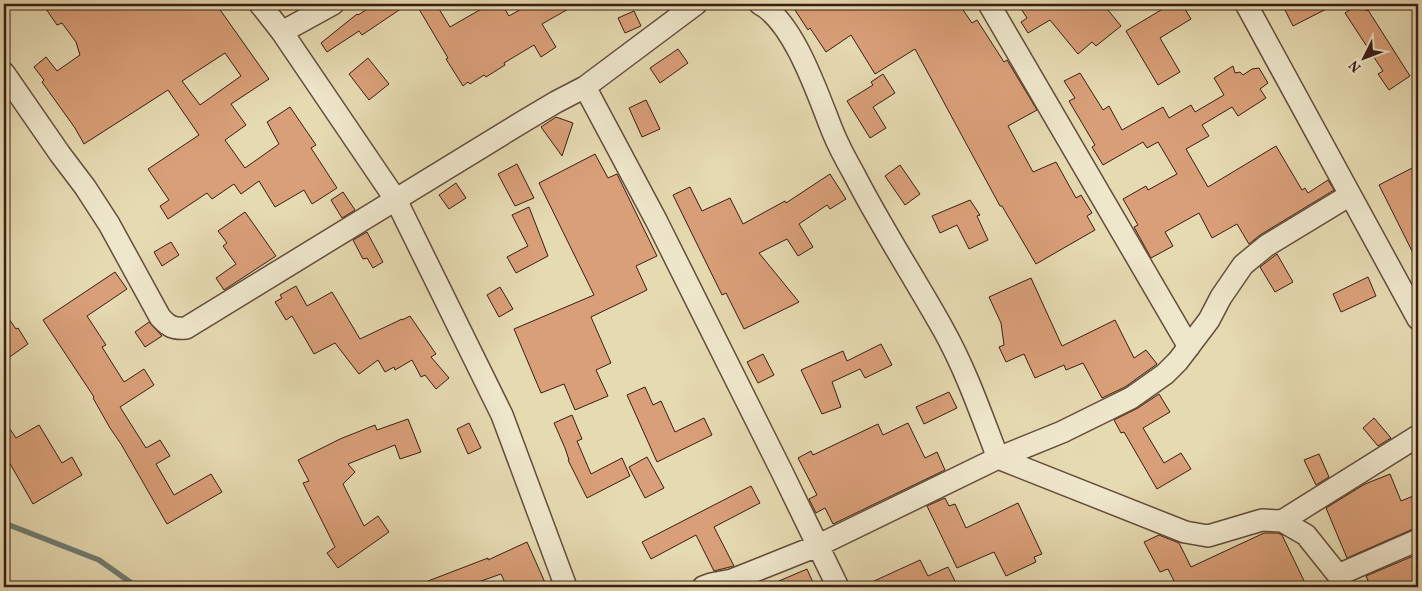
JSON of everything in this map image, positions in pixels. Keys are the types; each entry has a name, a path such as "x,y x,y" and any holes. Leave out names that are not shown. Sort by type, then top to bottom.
{"street":[{"path":"260,4 282,32 396,200 502,415 566,587"},
{"path":"282,32 333,4"},
{"path":"4,73 109,224 160,317 168,325 176,329 186,328 556,102 586,87 696,4"},
{"path":"760,4 767,7 777,17 797,48 816,88 833,132 854,175 944,330 972,390 998,458 1185,532 1208,536 1262,520 1282,521 1306,535 1341,581 1418,540"},
{"path":"988,4 1189,347"},
{"path":"1246,4 1418,319"},
{"path":"586,87 656,220 838,587"},
{"path":"703,587 732,580 817,546 998,458 1062,432 1132,398 1165,374 1178,361 1209,320 1221,297 1243,265 1266,246 1350,195"},
{"path":"1282,521 1418,436"}],"building":[{"path":"54,4 216,4 269,79 231,104 246,125 225,140 245,168 279,144 267,122 290,107 316,145 311,148 337,188 312,204 304,190 275,207 259,181 241,194 234,184 212,199 207,193 168,219 160,206 169,200 148,169 199,135 168,90 84,144 34,67 46,57 57,71 80,55 76,42 62,23 57,25 46,9","holes":["225,53 241,76 200,105 182,81"]},
{"path":"375,4 408,4 362,35 359,31 327,52 321,43 357,14"},
{"path":"416,4 436,4 450,27 490,4 502,4 509,16 530,4 577,4 542,24 556,47 541,57 534,45 504,63 505,65 486,77 484,75 463,86"},
{"path":"791,4 959,4 972,23 977,20 1004,62 1007,60 1037,110 1008,126 1033,172 1056,162 1076,198 1081,195 1092,213 1087,216 1095,230 1036,264 1002,206 1000,206 915,49 875,74 851,35 826,52 810,28 808,30"},
{"path":"1018,4 1103,4 1121,26 1096,46 1092,42 1078,54 1050,20 1028,33 1021,22 1027,18"},
{"path":"1171,4 1182,4 1191,19 1160,38 1180,72 1158,85 1126,31"},
{"path":"1282,4 1336,4 1293,26"},
{"path":"1361,4 1366,11 1368,10 1410,76 1389,90 1378,74 1383,71 1345,13"},
{"path":"634,11 641,26 625,33 618,18"},
{"path":"678,49 688,63 660,83 650,68"},
{"path":"368,58 389,84 369,100 349,74"},
{"path":"1233,66 1235,73 1240,72 1243,75 1252,69 1259,68 1268,83 1260,89 1266,98 1238,116 1232,107 1202,125 1209,136 1186,149 1208,187 1276,146 1302,190 1305,188 1308,193 1328,180 1334,190 1260,235 1249,244 1237,224 1212,238 1199,213 1165,232 1173,246 1151,258 1134,227 1138,225 1123,199 1146,186 1148,190 1177,174 1158,142 1147,148 1143,142 1103,165 1092,147 1095,145 1069,101 1075,98 1064,81 1080,73 1103,110 1109,106 1122,130 1163,107 1169,118 1191,105 1195,112 1224,95 1214,78"},
{"path":"883,74 895,93 873,107 886,128 870,138 847,101 873,85 871,82"},
{"path":"646,100 660,129 642,137 629,108"},
{"path":"556,117 573,123 562,156 541,127"},
{"path":"595,154 608,178 617,174 657,256 636,266 647,290 591,317 611,363 596,370 608,396 575,410 564,384 541,393 514,329 594,295 539,183"},
{"path":"517,164 534,198 515,206 498,174"},
{"path":"900,165 920,194 905,205 885,176"},
{"path":"1418,165 1418,263 1379,185"},
{"path":"830,174 846,199 830,209 827,205 799,224 813,247 798,256 787,239 759,253 799,302 744,329 726,293 722,295 673,195 690,187 702,211 730,198 743,224 785,201 786,203"},
{"path":"456,183 466,198 449,209 439,195"},
{"path":"343,192 355,210 342,218 331,200"},
{"path":"970,200 980,215 977,216 988,240 969,249 957,225 940,233 932,216"},
{"path":"529,207 548,256 516,273 507,257 528,246 512,215"},
{"path":"245,212 276,256 224,290 216,278 236,264 223,246 227,243 218,231"},
{"path":"367,232 383,262 373,268 367,258 363,259 353,240"},
{"path":"171,242 179,255 162,266 154,252"},
{"path":"1277,254 1293,282 1275,292 1260,267"},
{"path":"115,272 127,289 87,316 106,345 102,347 124,382 144,369 154,385 120,407 146,448 160,440 170,456 156,464 174,495 211,474 222,492 167,524 110,428 94,397 43,320"},
{"path":"1368,277 1376,296 1341,312 1333,294"},
{"path":"1031,278 1062,346 1115,320 1134,358 1146,350 1157,364 1125,387 1102,398 1083,363 1066,370 1064,365 1035,378 1024,354 1006,362 999,347 1004,345 1001,323 989,297"},
{"path":"296,286 307,306 332,292 360,339 410,316 436,354 431,357 449,378 436,389 425,375 421,377 412,360 395,370 394,367 385,372 378,360 359,374 335,343 314,354 292,316 286,320 275,302 282,298 280,295"},
{"path":"500,287 513,309 499,317 487,295"},
{"path":"4,312 16,329 18,328 28,344 4,361"},
{"path":"149,322 162,336 145,347 135,332"},
{"path":"881,344 892,365 865,378 860,369 832,382 841,407 822,414 801,370 843,351 847,361"},
{"path":"763,354 774,375 758,383 747,362"},
{"path":"645,387 653,405 661,401 675,432 704,418 712,435 657,462 627,395"},
{"path":"949,392 957,408 924,424 916,407"},
{"path":"1159,394 1170,412 1143,428 1164,463 1181,453 1191,469 1157,489 1124,432 1121,433 1114,420 1138,408"},
{"path":"572,415 582,439 577,441 591,474 622,458 630,476 587,498 568,460 554,423"},
{"path":"1374,418 1391,438 1378,446 1363,428"},
{"path":"408,419 421,452 400,459 395,445 348,464 355,472 343,484 364,526 378,516 389,532 338,568 327,553 335,547 303,483 309,481 298,460 340,439 375,425 377,430"},
{"path":"4,420 16,438 39,425 62,463 72,457 82,475 33,504 4,453"},
{"path":"469,423 481,448 468,454 457,429"},
{"path":"908,423 925,458 937,452 945,470 833,524 825,508 816,513 809,499 817,495 798,458 811,451 813,455 878,424 883,435"},
{"path":"1319,454 1329,477 1316,485 1304,460"},
{"path":"647,457 664,488 645,498 629,467"},
{"path":"1390,474 1401,501 1418,494 1418,528 1347,558 1326,508 1365,484"},
{"path":"751,486 760,503 714,527 734,566 714,571 696,535 651,559 642,542"},
{"path":"945,498 949,506 955,504 966,528 1018,503 1042,554 1034,557 1036,562 1006,576 994,552 957,568 927,506"},
{"path":"1264,533 1278,533 1282,535 1307,587 1177,587 1168,569 1160,572 1144,542 1159,535 1179,543 1191,567"},
{"path":"527,542 547,587 507,587 501,574 464,587 415,587 488,558 488,560"},
{"path":"1418,554 1418,587 1371,587 1366,576"},
{"path":"920,560 928,576 948,567 958,587 861,587"},
{"path":"807,569 815,587 765,587"}],"waterway":[{"path":"4,523 99,560 137,587"}]}
